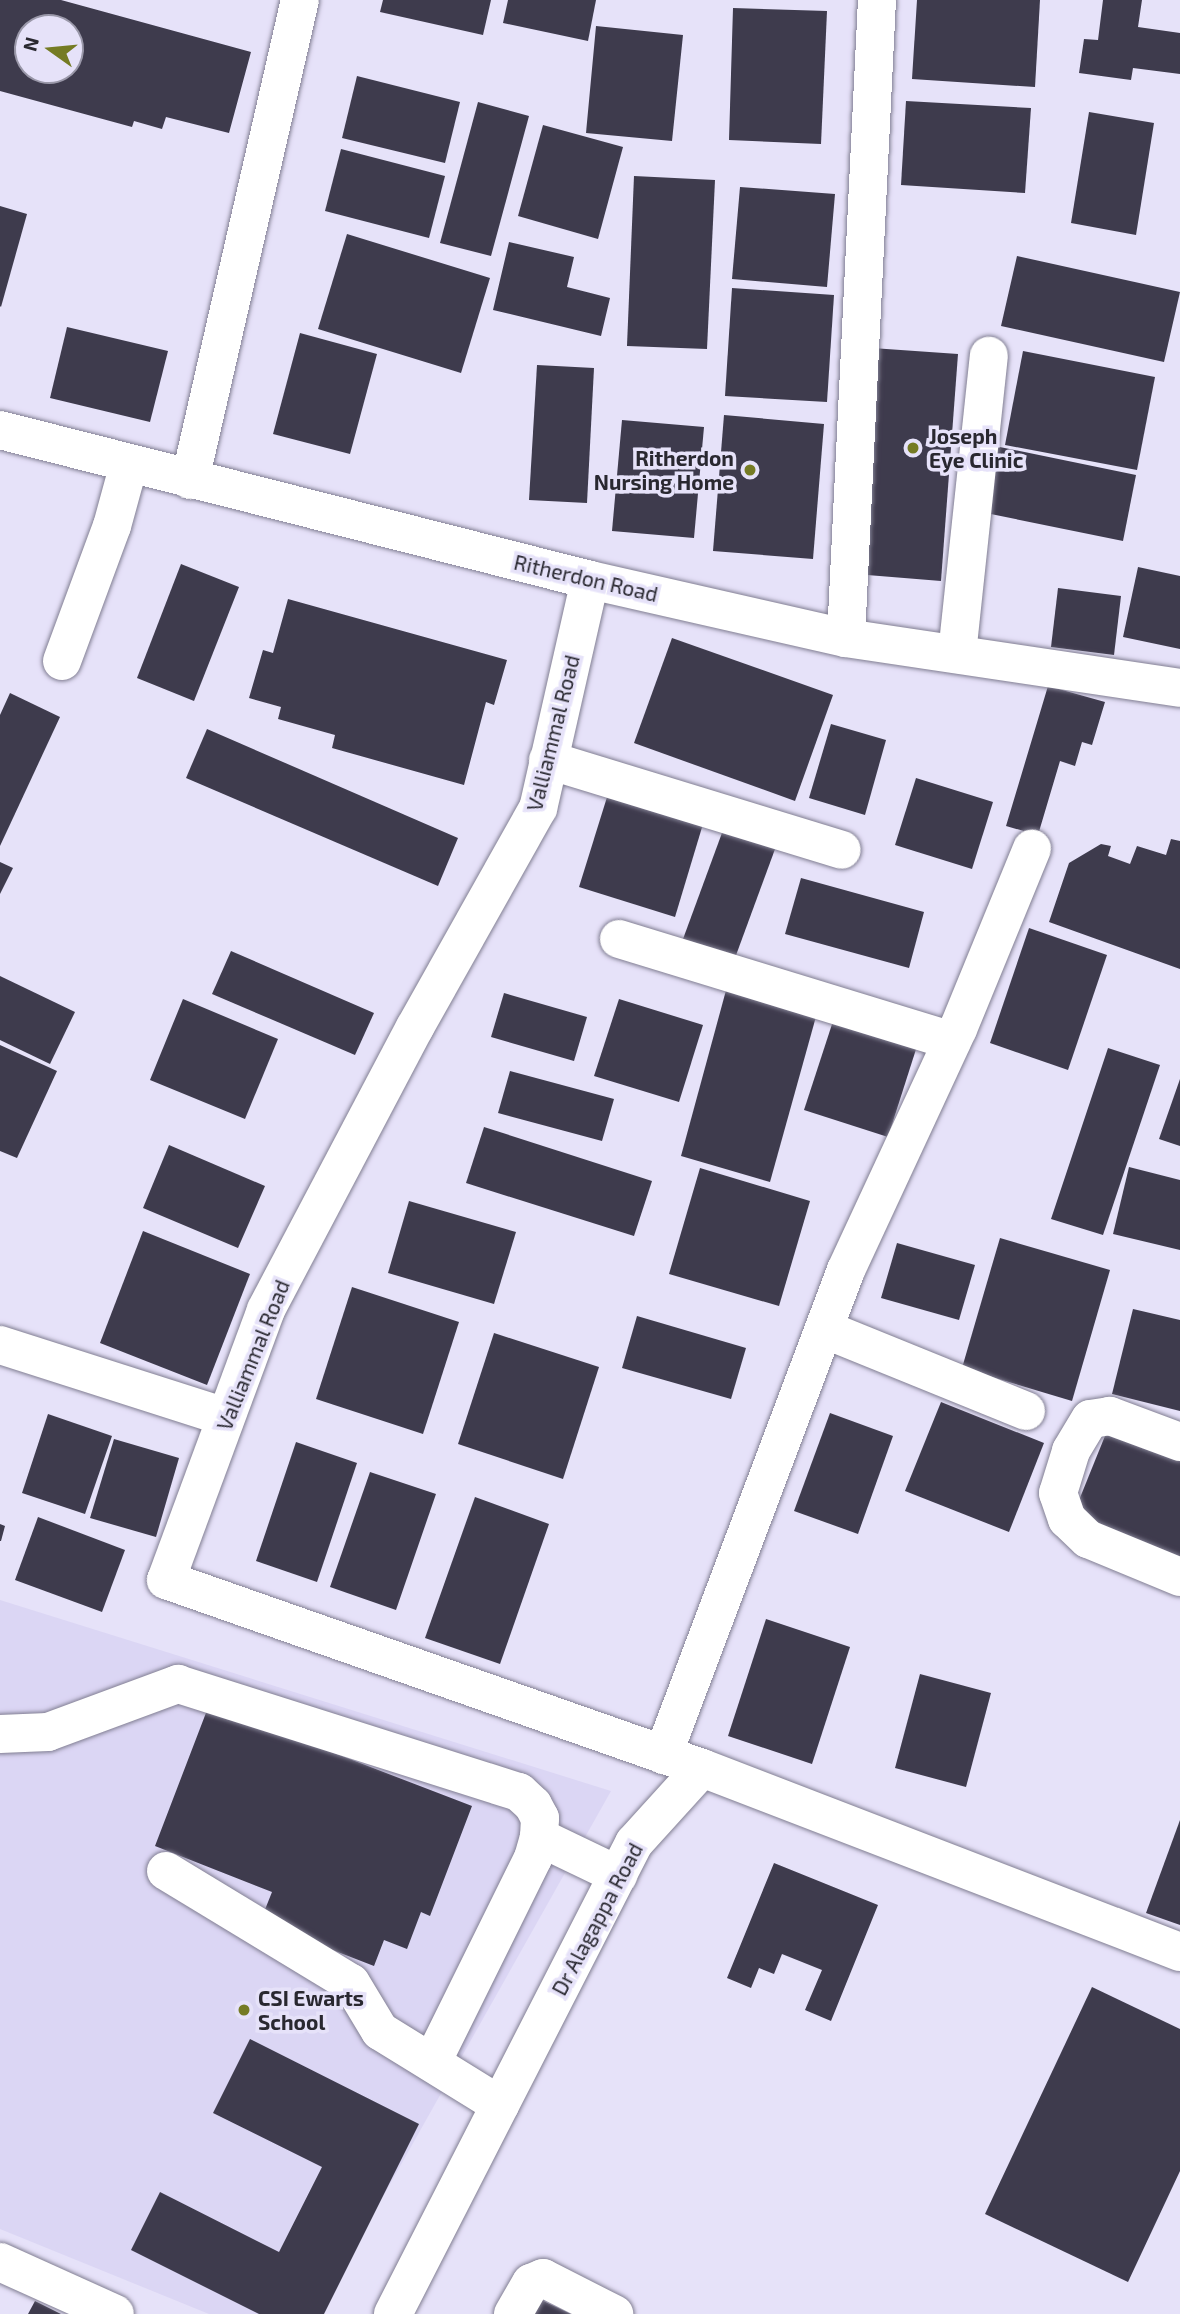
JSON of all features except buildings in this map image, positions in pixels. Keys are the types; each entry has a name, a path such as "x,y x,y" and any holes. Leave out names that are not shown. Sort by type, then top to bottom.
{"street":[{"path":"190,480 300,0"},
{"path":"846,638 877,0"},
{"path":"957,654 989,356"},
{"name":"Ritherdon Road","path":"0,429 190,480 590,580 846,638 1180,688"},
{"path":"62,661 113,526 129,464"},
{"name":"Valliammal Road","path":"590,580 538,808 415,1027 266,1310 166,1580 702,1768"},
{"path":"548,760 842,850"},
{"path":"663,1755 846,1270 952,1041 1032,849"},
{"path":"619,939 952,1041"},
{"path":"824,1329 1026,1411"},
{"path":"0,1345 226,1417"},
{"path":"1180,1442 1110,1416 1090,1419 1071,1451 1058,1493 1067,1519 1088,1539 1180,1577"},
{"path":"0,1734 48,1732 178,1684 519,1792 533,1805 540,1818 539,1837 533,1857 432,2062"},
{"path":"702,1768 1180,1952"},
{"name":"Dr Alagappa Road","path":"397,2313 634,1843 702,1768"},
{"path":"539,1837 618,1875"},
{"path":"166,1871 351,1983 380,2031 500,2105"},
{"path":"0,2262 116,2314"},
{"path":"513,2314 531,2283 543,2278 614,2314"}],"shaded area":[{"name":"CSI Ewarts School","path":"0,1600 611,1791 317,2314 209,2314 0,2229"}],"place":[{"name":"Joseph Eye Clinic","path":"913,448"},
{"name":"Ritherdon Nursing Home","path":"750,470"},
{"name":"CSI Ewarts School","path":"244,2010"}]}
